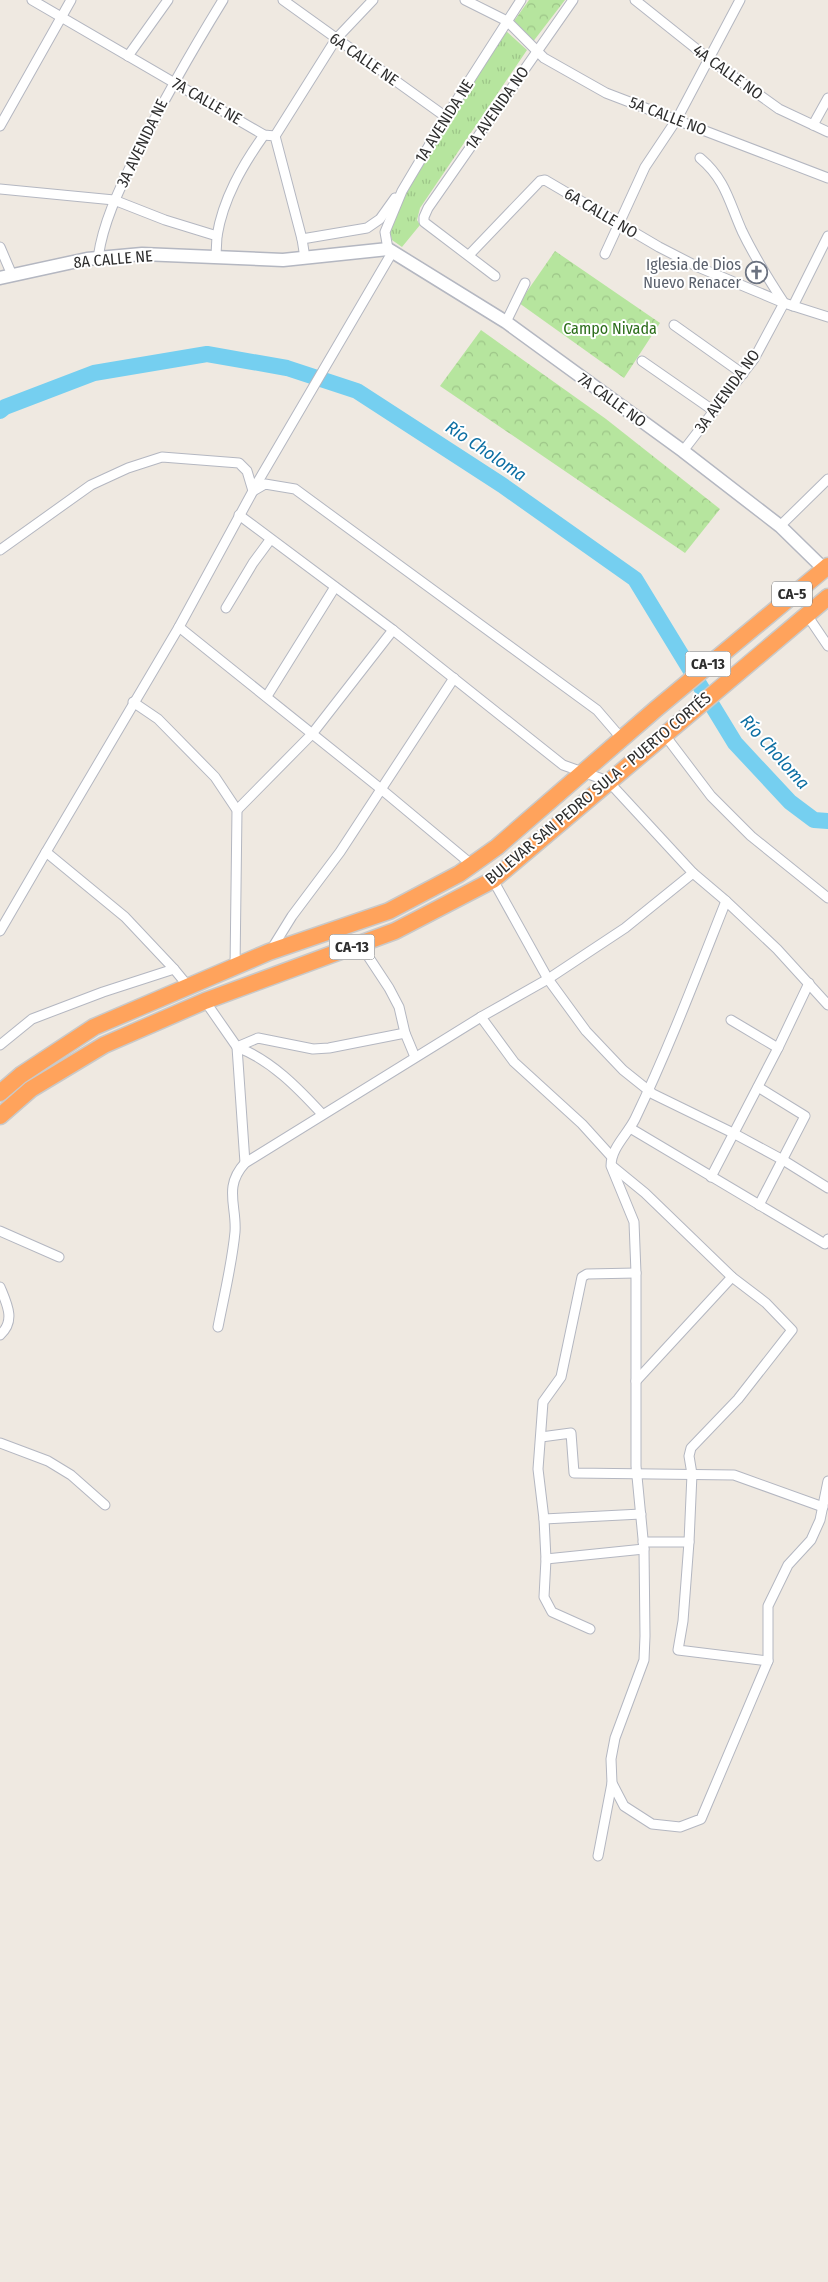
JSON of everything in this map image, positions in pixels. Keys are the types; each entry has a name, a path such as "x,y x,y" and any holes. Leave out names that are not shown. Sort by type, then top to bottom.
{"highway":[{"name":"BULEVAR SAN PEDRO SULA - PUERTO CORTÉS","path":"0,1092 20,1075 94,1027 269,952 389,911 460,874 471,864 497,847 656,709 826,567"},
{"name":"BULEVAR SAN PEDRO SULA - PUERTO CORTÉS","path":"0,1116 31,1089 104,1045 205,1001 395,930 494,880 668,730 828,597"}],"street":[{"name":"7A CALLE NE","path":"32,0 264,135 275,136"},
{"path":"0,126 71,0"},
{"path":"128,56 168,0"},
{"name":"3A AVENIDA NE","path":"98,258 100,239 114,200 173,82 223,0"},
{"name":"6A CALLE NE","path":"283,0 446,117"},
{"path":"305,258 302,239 275,136 336,39 373,0"},
{"path":"465,0 507,21"},
{"name":"1A AVENIDA NE","path":"390,250 385,232 402,191 446,117 521,0"},
{"name":"1A AVENIDA NO","path":"469,255 424,222 424,217 428,208 573,0"},
{"name":"4A CALLE NO","path":"635,0 709,59 779,109 828,132"},
{"path":"605,254 645,167 677,119 740,0"},
{"name":"5A CALLE NO","path":"507,21 537,52 562,70 606,93 828,178"},
{"path":"813,124 828,98"},
{"path":"0,931 133,702 179,627 266,467 385,265 390,250 283,260 216,255 220,216 243,164 264,135"},
{"path":"700,158 714,170 722,182 743,232 788,304"},
{"name":"6A CALLE NO","path":"469,255 540,181 549,181 619,224 698,267 788,304 828,317"},
{"path":"0,189 114,200 165,220 217,236"},
{"path":"302,239 367,228 380,219 402,191"},
{"name":"3A AVENIDA NO","path":"683,451 743,374 788,304 828,236"},
{"path":"0,247 6,276"},
{"name":"7A CALLE NO","path":"390,250 506,322 683,451 780,526 826,567"},
{"name":"8A CALLE NE","path":"6,276 98,258 142,254 216,255"},
{"path":"469,255 495,276"},
{"path":"506,322 525,283"},
{"path":"674,325 743,374"},
{"path":"642,361 714,411"},
{"path":"0,550 91,485 128,468 162,457 239,463 247,471 253,492"},
{"path":"780,526 828,479"},
{"path":"253,492 265,484 295,489 598,710 622,739"},
{"path":"240,515 270,540 393,630 563,765 608,781 693,874 726,901 810,983 828,1005"},
{"path":"226,608 253,562 270,540"},
{"path":"267,696 335,588"},
{"path":"807,615 828,646"},
{"path":"179,627 382,788 471,864"},
{"path":"237,810 312,734 393,630"},
{"path":"269,952 292,916 340,852 454,678"},
{"path":"133,702 158,719 215,777 237,810 235,968"},
{"path":"668,730 711,796 751,836 828,898"},
{"path":"46,852 125,917 188,986"},
{"path":"218,1327 235,1230 232,1198 236,1172 245,1163 481,1017 548,980 625,928 693,874"},
{"path":"494,880 548,980 586,1032 622,1070 648,1090 673,1105 697,1114 733,1133 784,1160 828,1187"},
{"path":"611,1161 630,1128 648,1090 726,901"},
{"path":"360,944 399,1007 405,1033 415,1057"},
{"path":"0,1045 32,1019 103,992 174,969"},
{"path":"711,1177 810,983"},
{"path":"205,1001 237,1047 260,1058 298,1088 322,1114"},
{"path":"481,1017 514,1062 582,1124 611,1161 732,1277 766,1303 792,1330 738,1398 691,1448 689,1456 692,1474 689,1542 683,1620 678,1650 768,1661"},
{"path":"732,1020 778,1048"},
{"path":"237,1047 258,1038 313,1049 329,1048 405,1033"},
{"path":"237,1047 245,1163"},
{"path":"758,1087 805,1116 784,1160 759,1205"},
{"path":"630,1128 824,1244 828,1239"},
{"path":"598,1856 612,1783 611,1759 615,1738 644,1660 643,1546 637,1473 634,1222 611,1161"},
{"path":"0,1231 59,1257"},
{"path":"590,1629 552,1612 544,1597 546,1559 544,1518 538,1469 543,1402 561,1376 582,1277 587,1274 636,1273"},
{"path":"636,1381 732,1277"},
{"path":"0,1287 9,1308 10,1321 6,1330 0,1335"},
{"path":"541,1437 571,1433 574,1473 734,1475 823,1506"},
{"path":"0,1443 48,1461 71,1475 104,1505"},
{"path":"612,1783 624,1806 652,1824 680,1827 701,1819 768,1661 768,1606 788,1565 811,1540 820,1520 828,1481"},
{"path":"544,1518 640,1514"},
{"path":"546,1559 689,1542"}],"green space":[{"path":"529,0 565,0 532,43 512,24"},
{"path":"506,31 527,50 420,208 417,220 420,225 402,247 392,240 390,232 393,220 413,178"},
{"name":"Campo Nivada","path":"555,251 660,323 624,378 519,303"},
{"path":"481,330 606,419 720,509 685,553 440,386"}],"waterway":[{"name":"Río Choloma","path":"0,411 5,407 94,373 207,354 287,368 357,391 502,485 635,579 735,743 790,802 814,820 828,821"}],"place":[{"name":"Iglesia de Dios Nuevo Renacer","path":"757,273"}]}
